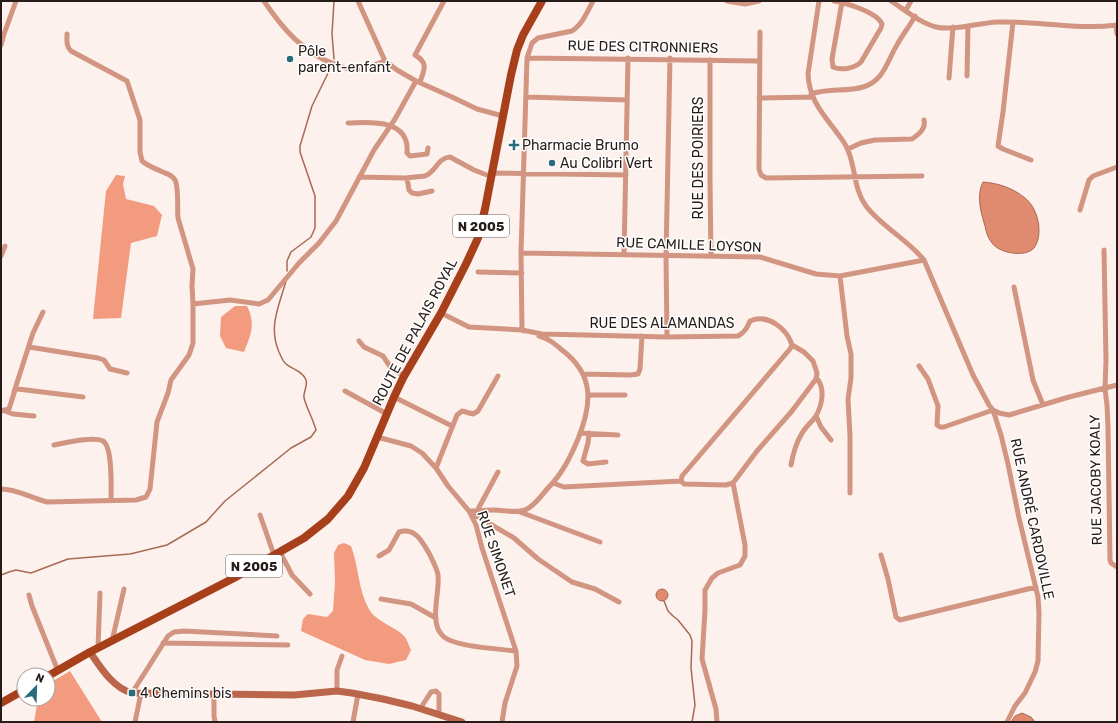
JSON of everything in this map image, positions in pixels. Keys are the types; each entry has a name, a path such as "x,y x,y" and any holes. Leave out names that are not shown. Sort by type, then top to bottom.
{"main road":[{"name":"ROUTE DE PALAIS ROYAL","path":"90,652 234,578 304,538 328,519 348,496 364,468 404,376 441,313 478,238 517,50 523,35 542,1"},
{"name":"N 2005","path":"58,671 90,652"},
{"path":"90,652 117,686 132,693 294,695 337,691 358,694 420,709 439,714 453,721 462,722"},
{"path":"1,703 16,695"}],"street":[{"path":"1,45 16,1"},
{"path":"264,1 284,28 296,40 314,54 328,62 351,70 366,69 384,61"},
{"path":"358,1 384,61 418,82 477,109 503,116"},
{"path":"193,304 230,300 260,304 268,300 319,243 336,221 374,150 391,126 418,82 424,70 424,66 423,61 415,55 444,1"},
{"path":"470,511 519,511 526,510 533,505 564,470 585,420 588,395 583,374 570,356 553,343 543,337 522,330 522,174 527,58 532,43 538,38 572,31 583,20 593,1"},
{"path":"728,1 739,4 759,1"},
{"path":"819,1 808,74 809,84 812,96 848,150 861,143 876,140 912,139 924,127 924,120"},
{"path":"834,1 842,2 857,7 877,17 881,20 882,24 862,62 857,66 839,69 834,67 832,60 842,2"},
{"path":"891,1 933,26 939,27 1013,22 1067,27 1098,27 1116,25 1117,34"},
{"path":"906,10 911,1"},
{"path":"759,98 812,96 819,91 862,88 874,83 884,72 896,46 915,16"},
{"path":"1013,22 998,146 1003,150 1031,160"},
{"path":"967,76 968,26"},
{"path":"949,78 952,27"},
{"path":"760,32 759,168 761,175 766,178 922,176"},
{"path":"1,489 11,489 34,499 47,502 112,501 142,499 146,497 149,494 157,422 168,393 171,380 184,363 191,350 193,336 193,269 178,218 176,181 170,176 142,161 140,152 140,120 127,81 71,51 66,43 67,34"},
{"name":"RUE DES CITRONNIERS","path":"527,58 670,58 759,60"},
{"path":"624,255 628,58"},
{"path":"667,337 666,256 670,58"},
{"name":"RUE DES POIRIERS","path":"710,60 711,256"},
{"path":"526,97 627,100"},
{"path":"348,123 368,122 391,126 401,132 405,138 408,155 427,154 428,148"},
{"name":"RUE ANDRÉ CARDOVILLE","path":"848,150 858,192 865,204 871,212 916,250 924,260 973,375 988,404 993,410 1001,435 1036,587 1039,613 1038,661 1035,672 1025,693 1015,706 1007,722"},
{"path":"359,177 407,178 428,175 440,161 450,157 482,174 626,175"},
{"path":"1080,210 1089,180 1093,176 1117,167"},
{"path":"407,178 412,193 418,194 432,191"},
{"path":"1,256 5,246"},
{"name":"RUE JACOBY KOALY","path":"1104,250 1106,360 1105,389 1108,427 1110,560 1111,563 1117,567"},
{"name":"RUE CAMILLE LOYSON","path":"521,253 760,257 816,274 840,276 924,260"},
{"path":"478,272 522,273"},
{"path":"840,276 847,336 851,354 851,378 848,399 850,436 850,493"},
{"path":"1014,286 1033,380 1043,405"},
{"path":"3,411 10,407 33,333 43,312"},
{"name":"RUE DES ALAMANDAS","path":"441,313 469,327 522,330 547,334 667,337 738,336 742,334 750,321 761,318 769,320 782,329 792,345"},
{"path":"583,374 638,374 641,364 642,336"},
{"path":"359,341 364,347 383,356 391,368 404,376"},
{"path":"553,483 564,487 682,478 792,345 804,352 813,361 817,373 816,379 732,483 726,485 684,484 682,478"},
{"path":"29,347 98,358 104,360 110,369 127,373"},
{"path":"919,366 928,379 938,406 937,425 940,427 944,427 993,410 1009,415 1069,397 1117,385"},
{"path":"436,468 452,426 460,412 466,411 473,414 478,411 498,376"},
{"path":"791,465 800,436 806,426 816,416 821,404 821,383 816,379"},
{"path":"14,393 15,390 23,389 83,397"},
{"path":"345,391 387,414"},
{"path":"588,395 625,395"},
{"path":"394,397 452,426"},
{"path":"3,411 13,414 34,416"},
{"path":"816,416 821,427 831,440"},
{"path":"580,433 618,435"},
{"path":"589,433 588,444 583,461 588,464 606,462"},
{"name":"RUE SIMONET","path":"377,437 411,446 422,453 436,468 448,486 470,511 476,525 482,548 516,651 516,666 505,703 502,722"},
{"path":"54,445 94,440 105,443 108,447 111,469 112,501"},
{"path":"477,511 498,472"},
{"path":"718,722 716,709 702,659 705,590 712,578 718,573 740,565 745,556 732,483"},
{"path":"470,511 514,538 538,559 572,582 595,589 619,602"},
{"path":"519,511 600,542"},
{"path":"260,515 277,554 292,575 310,594"},
{"path":"379,556 389,550 400,532 410,531 417,535 424,543 435,564 438,577 436,618 437,628 441,635 445,638 474,646 516,651"},
{"path":"881,555 888,578 896,617 900,620 1036,587"},
{"path":"112,641 124,590"},
{"path":"98,648 100,594"},
{"path":"29,595 58,671"},
{"path":"380,599 411,604 436,618"},
{"path":"132,693 163,643 168,636 174,632 184,631 277,636"},
{"path":"163,643 288,645"},
{"path":"337,691 337,670 342,656"},
{"path":"420,709 431,692 436,691 439,694 439,714"},
{"path":"135,722 141,693"},
{"path":"214,694 215,722"},
{"path":"353,722 358,694"}],"shaded area":[{"path":"116,175 125,176 123,184 126,199 154,206 162,215 157,236 131,243 121,318 93,319 106,191"},
{"path":"983,182 1000,185 1010,189 1020,194 1030,202 1038,222 1039,236 1034,248 1030,251 1025,253 1006,252 995,246 988,237 980,204 980,193"},
{"path":"235,306 247,306 250,312 252,329 244,352 226,348 220,336 221,317"},
{"path":"344,543 351,546 365,602 369,609 376,617 400,633 406,639 411,650 406,660 389,664 365,660 301,631 303,619 308,614 327,617 333,611 335,582 334,553 338,545"},
{"path":"660,589 664,589 668,595 664,601 660,601 656,597 656,593"},
{"path":"70,671 102,722 34,722 37,707 56,707 56,679"},
{"path":"1022,713 1031,717 1035,722 1011,722 1015,716"}],"waterway":[{"path":"334,1 332,34 334,59"},
{"path":"287,271 287,261 291,252 311,237 315,228 315,196 300,152 300,146 312,106 331,67"},
{"path":"1,575 16,570 31,573 68,559 130,554 167,545 206,522 225,501 291,448 311,437 316,430 304,398 306,380 300,372 284,362 279,352 274,334 276,316 286,281"},
{"path":"664,601 668,611 678,620 690,635 692,641 691,668 695,705 692,722"}],"place":[{"name":"Pôle parent-enfant","path":"290,59"},
{"name":"Pharmacie Brumo","path":"514,145"},
{"name":"Au Colibri Vert","path":"552,163"},
{"name":"4 Chemins bis","path":"132,693"}]}
